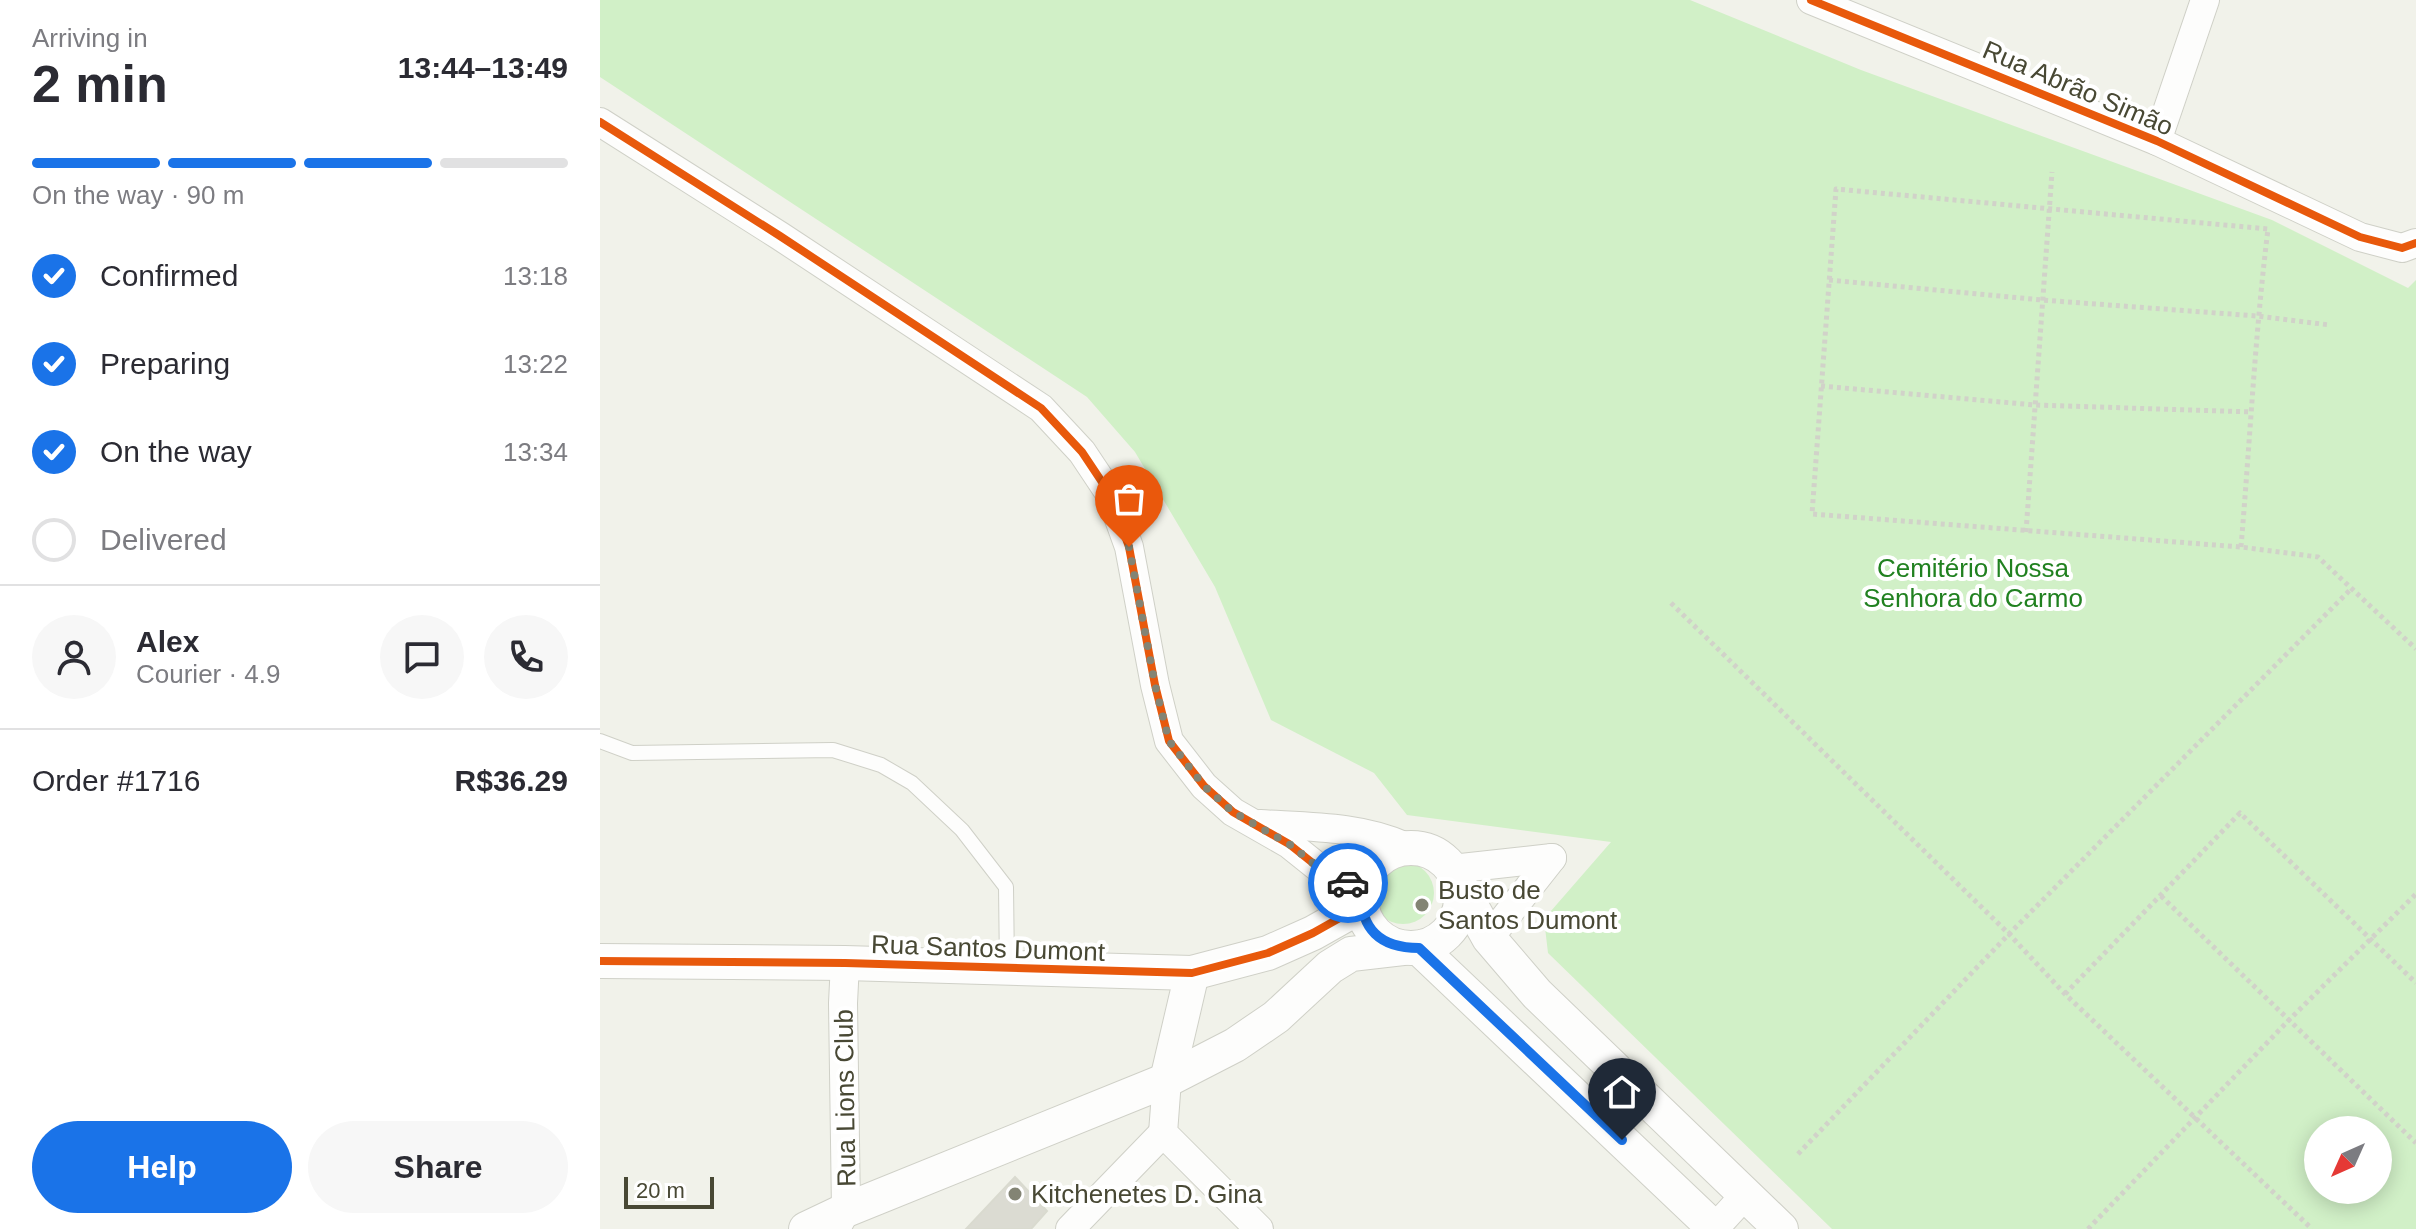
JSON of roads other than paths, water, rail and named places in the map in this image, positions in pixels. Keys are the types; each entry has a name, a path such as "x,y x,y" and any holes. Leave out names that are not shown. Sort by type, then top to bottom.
{"street":[{"name":"Rua Abrão Simão","path":"1811,0 2157,141 2360,237 2402,248 2416,243"},
{"path":"2157,141 2205,0"},
{"path":"600,122 1041,408 1082,452 1110,494 1129,547 1155,685 1169,741 1204,786 1233,812 1289,844 1361,898"},
{"path":"1255,824 1324,828 1381,836 1404,846 1428,850 1441,858 1456,878 1489,938 1537,994 1781,1229"},
{"path":"1404,846 1385,854 1365,876 1361,898 1365,921 1375,934 1388,943 1411,948 1714,1229 1745,1195"},
{"path":"1456,878 1552,858 1489,938"},
{"path":"806,1229 841,1220 1167,1080 1235,1045 1276,1017 1330,967 1351,954 1435,943 1448,933 1457,919 1461,903 1456,878"},
{"name":"Rua Santos Dumont","path":"600,961 845,963 1192,973 1268,953 1313,933 1361,898"},
{"name":"Rua Lions Club","path":"841,1220 845,963"},
{"path":"1070,1229 1163,1133 1167,1080 1192,973"},
{"path":"1163,1133 1259,1229"}],"lane":[{"path":"600,741 632,753 833,750 881,765 912,783 962,830 1006,887 1007,969"}],"place":[{"name":"Busto de Santos Dumont","path":"1422,905"},
{"name":"Kitchenetes D. Gina","path":"1015,1194"}],"park label":[{"name":"Cemitério Nossa Senhora do Carmo","path":"1973,583"}]}
